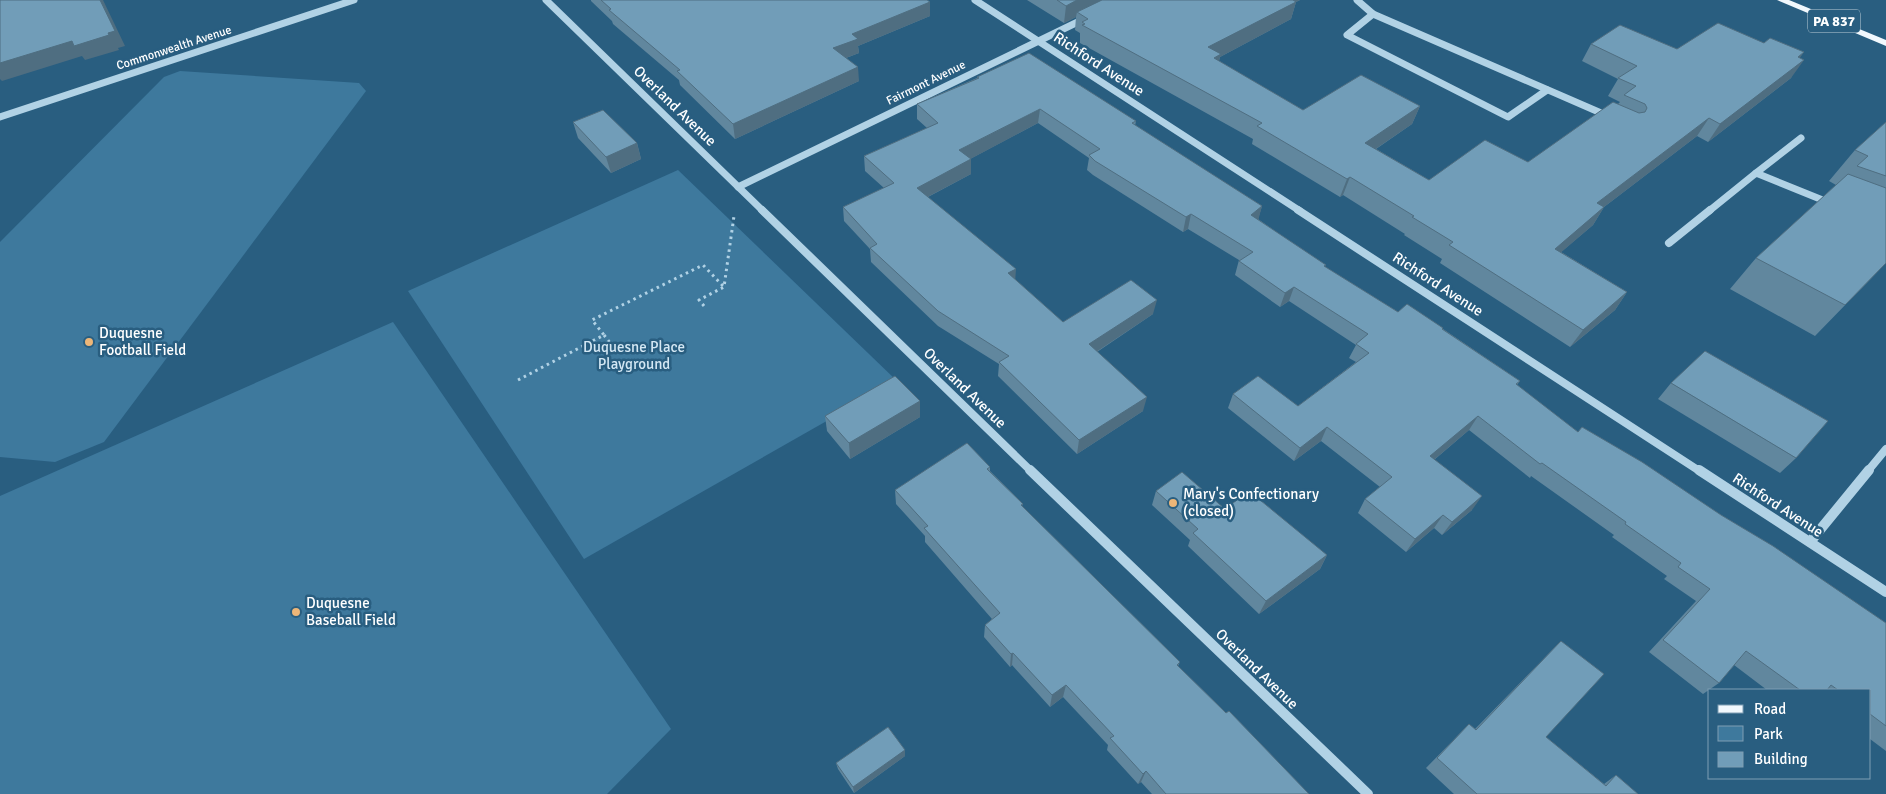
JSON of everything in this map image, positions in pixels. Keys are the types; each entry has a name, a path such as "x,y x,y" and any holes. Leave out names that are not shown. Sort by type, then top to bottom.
{"main road":[{"name":"PA 837","path":"1781,0 1886,43"}],"street":[{"name":"Commonwealth Avenue","path":"0,117 354,0"},
{"name":"Overland Avenue","path":"546,0 1106,544 1368,794"},
{"name":"Richford Avenue","path":"975,0 1886,592"},
{"path":"1357,0 1373,14 1613,119"},
{"path":"1373,14 1347,35 1508,117 1547,90"},
{"name":"Fairmont Avenue","path":"738,187 1090,16"},
{"path":"1669,243 1801,138"},
{"path":"1756,173 1840,206"},
{"path":"1810,542 1886,449"}],"path":[{"path":"724,287 731,231"},
{"path":"614,348 592,320 703,265 724,287"},
{"path":"704,306 699,300 724,287"},
{"path":"518,380 604,335"}],"green space":[{"name":"Duquesne Football Field","path":"180,71 359,83 366,91 104,442 55,462 0,457 0,242 164,77"},
{"name":"Duquesne Place Playground","path":"678,170 897,381 584,559 408,291"},
{"name":"Duquesne Baseball Field","path":"393,322 671,729 607,794 0,794 0,496"}],"building":[{"path":"0,0 100,0 115,31 108,33 109,35 74,46 72,41 0,63"},
{"path":"601,0 927,0 930,2 852,34 858,39 833,48 858,67 733,124 677,71 680,70 609,10 611,9"},
{"path":"1057,0 1077,0 1066,6"},
{"path":"1102,0 1293,0 1296,2 1208,47 1221,54 1214,58 1303,110 1361,75 1420,106 1365,143 1429,180 1485,140 1528,162 1613,102 1639,113 1645,112 1647,108 1645,104 1624,95 1636,86 1618,78 1637,66 1591,44 1620,25 1677,49 1718,23 1764,43 1770,38 1804,52 1798,57 1804,60 1720,124 1709,118 1597,203 1604,207 1555,249 1627,292 1583,330 1449,245 1453,242 1412,217 1414,216 1350,177 1347,179 1257,126 1262,123 1082,25 1085,24 1082,22 1088,19 1077,12"},
{"path":"1029,53 1136,121 1132,123 1262,206 1251,215 1326,265 1324,266 1398,312 1407,304 1520,381 1516,384 1578,432 1582,427 1642,462 1721,515 1773,546 1886,623 1886,726 1871,715 1871,689 1837,689 1831,685 1828,689 1799,689 1746,651 1719,683 1663,640 1710,589 1678,567 1681,563 1542,463 1540,464 1478,416 1430,456 1482,496 1452,522 1443,515 1415,539 1365,499 1392,477 1327,427 1300,448 1233,394 1258,376 1298,406 1369,353 1356,344 1368,334 1294,287 1285,293 1239,261 1253,252 1191,214 1186,217 1095,161 1089,155 1100,149 1040,109 959,150 971,159 917,188 1016,269 1008,273 1063,322 1131,280 1157,300 1089,344 1147,397 1079,440 999,362 1009,356 938,311 870,248 877,244 843,207 894,183 864,156 938,123 917,104 979,78 977,77"},
{"path":"603,110 637,143 606,157 573,122"},
{"path":"1886,122 1886,176 1857,166 1868,156 1855,150"},
{"path":"1848,174 1886,188 1886,263 1845,305 1756,258"},
{"path":"1705,351 1828,421 1796,458 1671,383"},
{"path":"895,376 920,401 849,443 825,416"},
{"path":"967,443 990,467 987,469 1023,504 1021,505 1180,662 1177,665 1226,713 1229,711 1309,794 1166,794 1146,771 1143,774 1110,738 1114,736 1066,685 1052,695 1013,653 1011,654 985,625 1000,613 924,528 928,526 895,490"},
{"path":"1182,472 1225,509 1249,491 1327,555 1266,601 1193,533 1198,529 1156,491"},
{"path":"1561,641 1604,674 1546,737 1606,786 1616,775 1638,794 1477,794 1437,758 1469,724 1476,730"},
{"path":"888,727 905,750 853,787 836,763"}],"place":[{"name":"Duquesne Football Field","path":"89,342"},
{"name":"Mary's Confectionary (closed)","path":"1173,503"},
{"name":"Duquesne Baseball Field","path":"296,612"}]}
